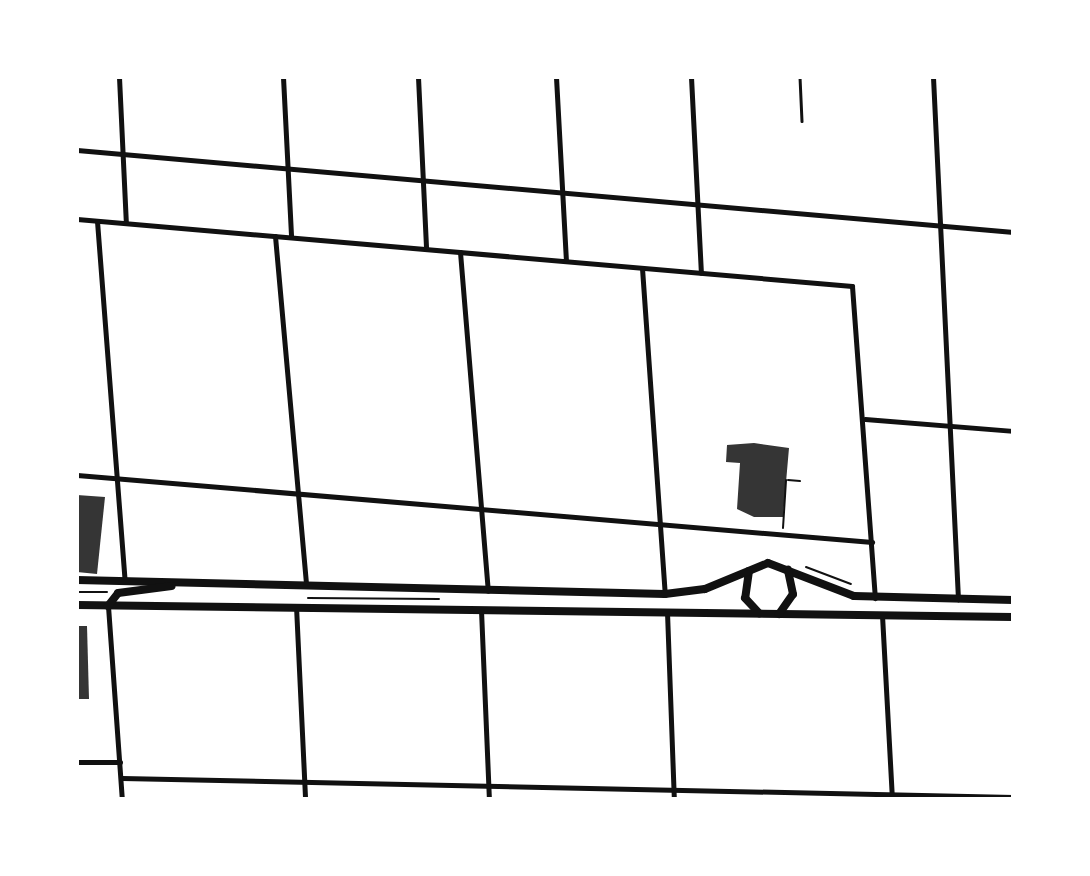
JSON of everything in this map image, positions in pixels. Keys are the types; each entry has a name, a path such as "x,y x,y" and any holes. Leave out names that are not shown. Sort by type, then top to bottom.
{"main road":[{"path":"77,580 306,589 665,594 705,589 768,564 836,592 876,598 1013,600"},
{"path":"748,570 745,598 759,613"},
{"path":"779,614 793,594 788,570"},
{"path":"108,606 118,593 178,584"},
{"path":"77,605 1013,617"}],"street":[{"path":"119,77 126,223"},
{"path":"283,77 291,237"},
{"path":"418,77 426,249"},
{"path":"556,77 566,261"},
{"path":"691,77 701,273"},
{"path":"933,77 958,599"},
{"path":"77,150 423,183 1013,232"},
{"path":"77,219 855,288 876,598"},
{"path":"97,221 125,581"},
{"path":"275,236 306,589"},
{"path":"460,252 488,592"},
{"path":"642,268 665,594"},
{"path":"865,419 1013,431"},
{"path":"77,475 661,527 872,542"},
{"path":"108,606 122,799"},
{"path":"296,606 304,799"},
{"path":"481,610 489,799"},
{"path":"667,612 674,799"},
{"path":"882,615 892,797"},
{"path":"77,762 120,762"},
{"path":"122,778 304,785 1013,797"}],"lane":[{"path":"800,77 802,121"}],"path":[{"path":"783,536 787,480 800,481"}],"building":[{"path":"754,443 789,448 783,517 754,517 737,509 740,463 726,462 727,445"},
{"path":"77,495 105,497 97,574 77,572"},
{"path":"77,626 87,626 89,699 77,699"}]}
